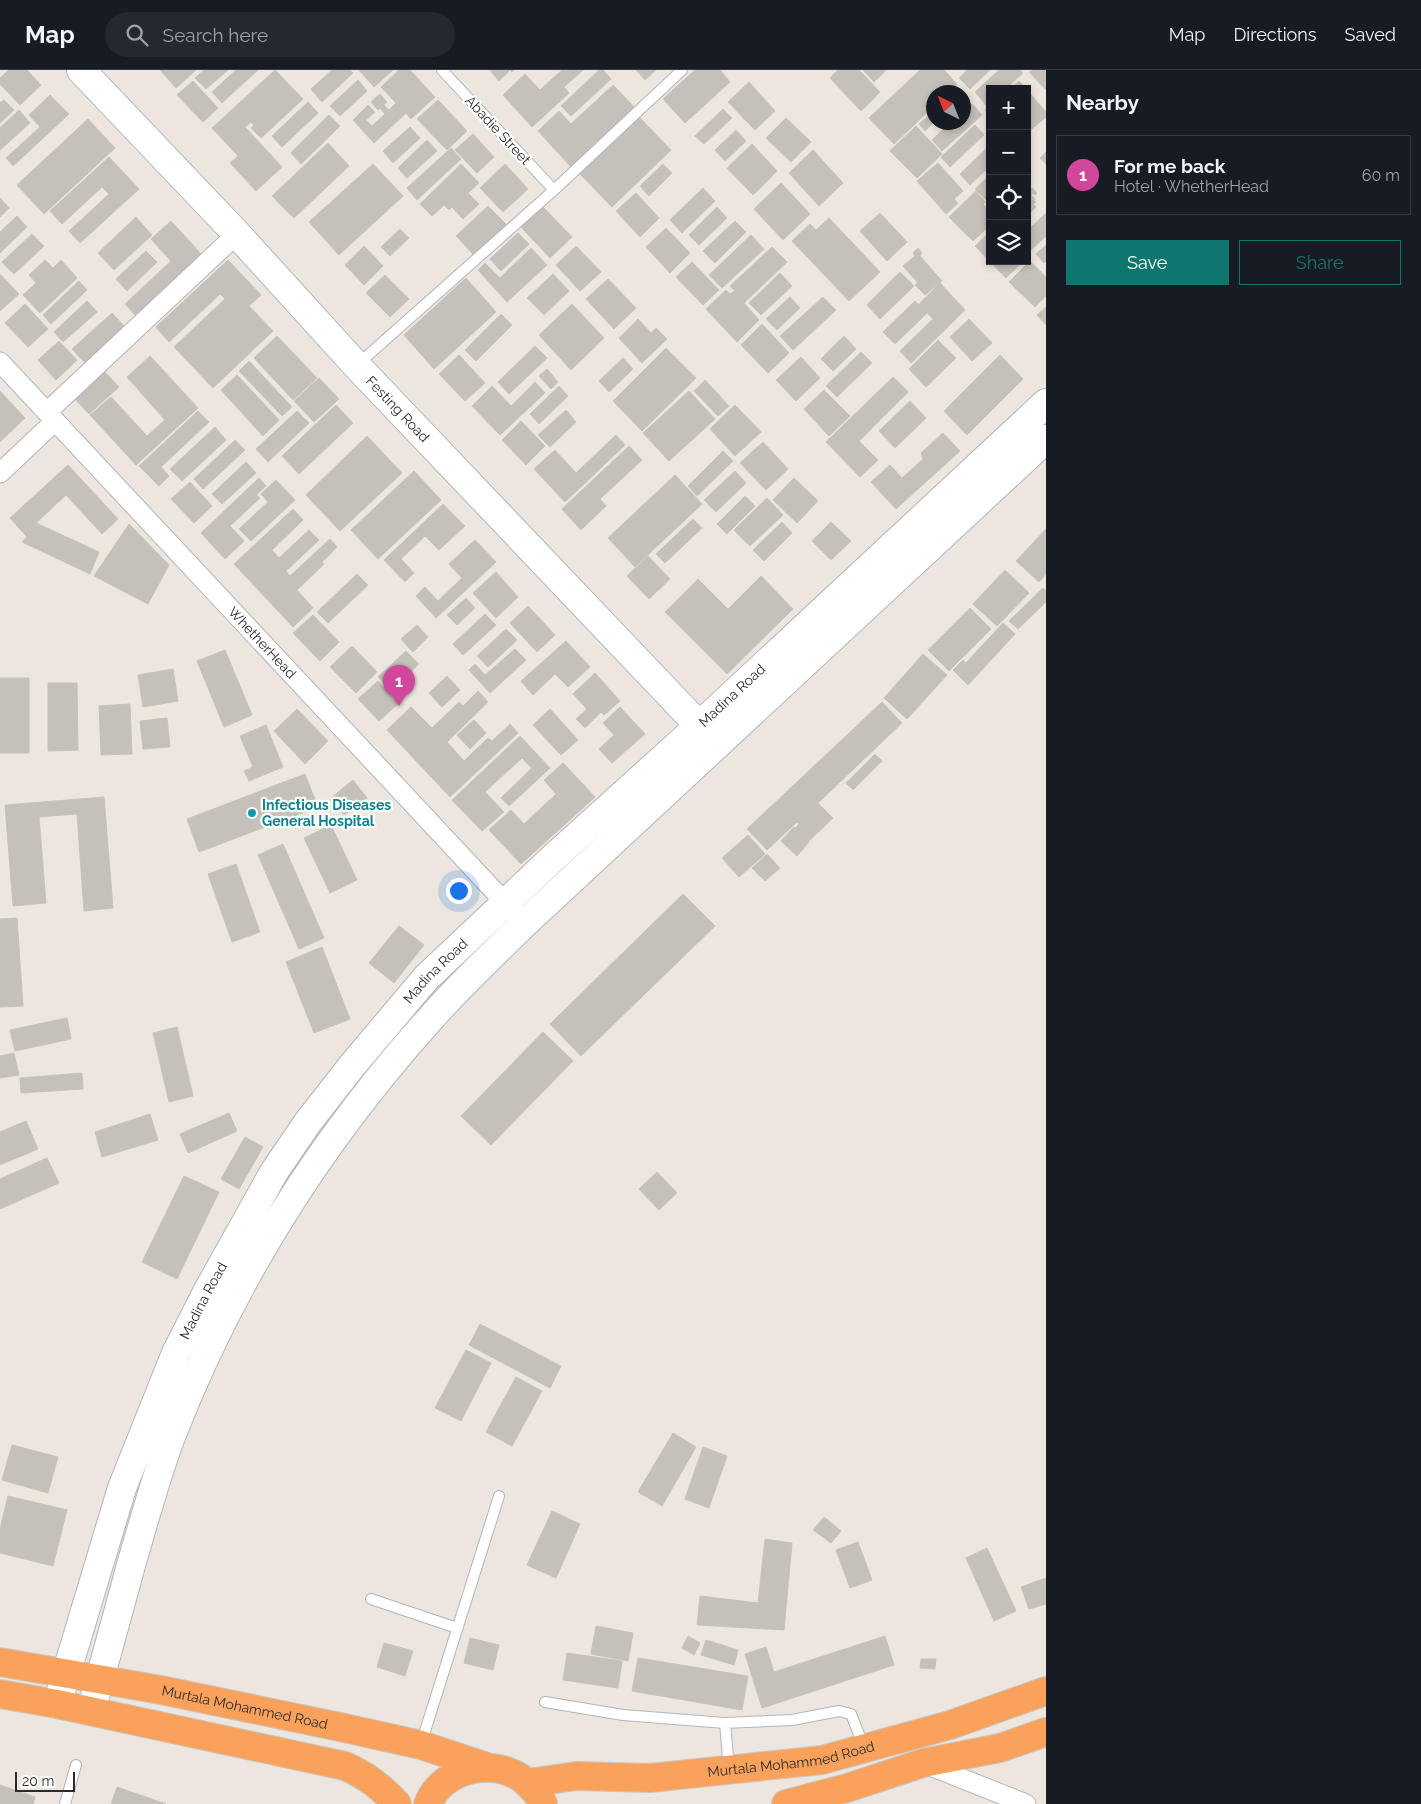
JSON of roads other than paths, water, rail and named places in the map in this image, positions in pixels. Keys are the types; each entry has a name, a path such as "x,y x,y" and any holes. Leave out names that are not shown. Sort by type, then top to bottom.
{"highway":[{"name":"Murtala Mohammed Road","path":"0,1662 161,1690 421,1745 487,1767 509,1771 536,1793 576,1776 650,1778 822,1760 950,1725 1046,1691"},
{"path":"0,1694 91,1711 345,1766 365,1775 382,1788 397,1804"},
{"path":"786,1804 848,1792 923,1763 1000,1748 1046,1732"},
{"path":"428,1804 445,1781 465,1770 487,1767"}],"main road":[{"name":"Festing Road","path":"82,70 356,365 718,745"},
{"name":"Madina Road","path":"91,1711 150,1498 172,1434 222,1322 247,1276 297,1191 340,1129 431,1018 524,923 718,745 1046,403"},
{"name":"Madina Road","path":"57,1704 122,1488 169,1370 207,1292 274,1172 308,1122 351,1066 426,978 552,859 700,726 902,555 1046,439"}],"street":[{"path":"0,473 51,417 236,234"},
{"name":"WhetherHead","path":"0,362 524,923"},
{"path":"923,1763 1026,1804"}],"lane":[{"name":"Abadie Street","path":"442,70 554,190"},
{"path":"356,365 554,190 682,70"},
{"path":"421,1745 499,1496"},
{"path":"371,1599 457,1628"},
{"path":"545,1702 623,1715 725,1723 792,1720 839,1711 851,1714 864,1748"},
{"path":"725,1723 729,1771"},
{"path":"65,1804 76,1765"}],"place":[{"name":"For me back","path":"399,706"},
{"name":"Infectious Diseases General Hospital","path":"252,813"}]}
